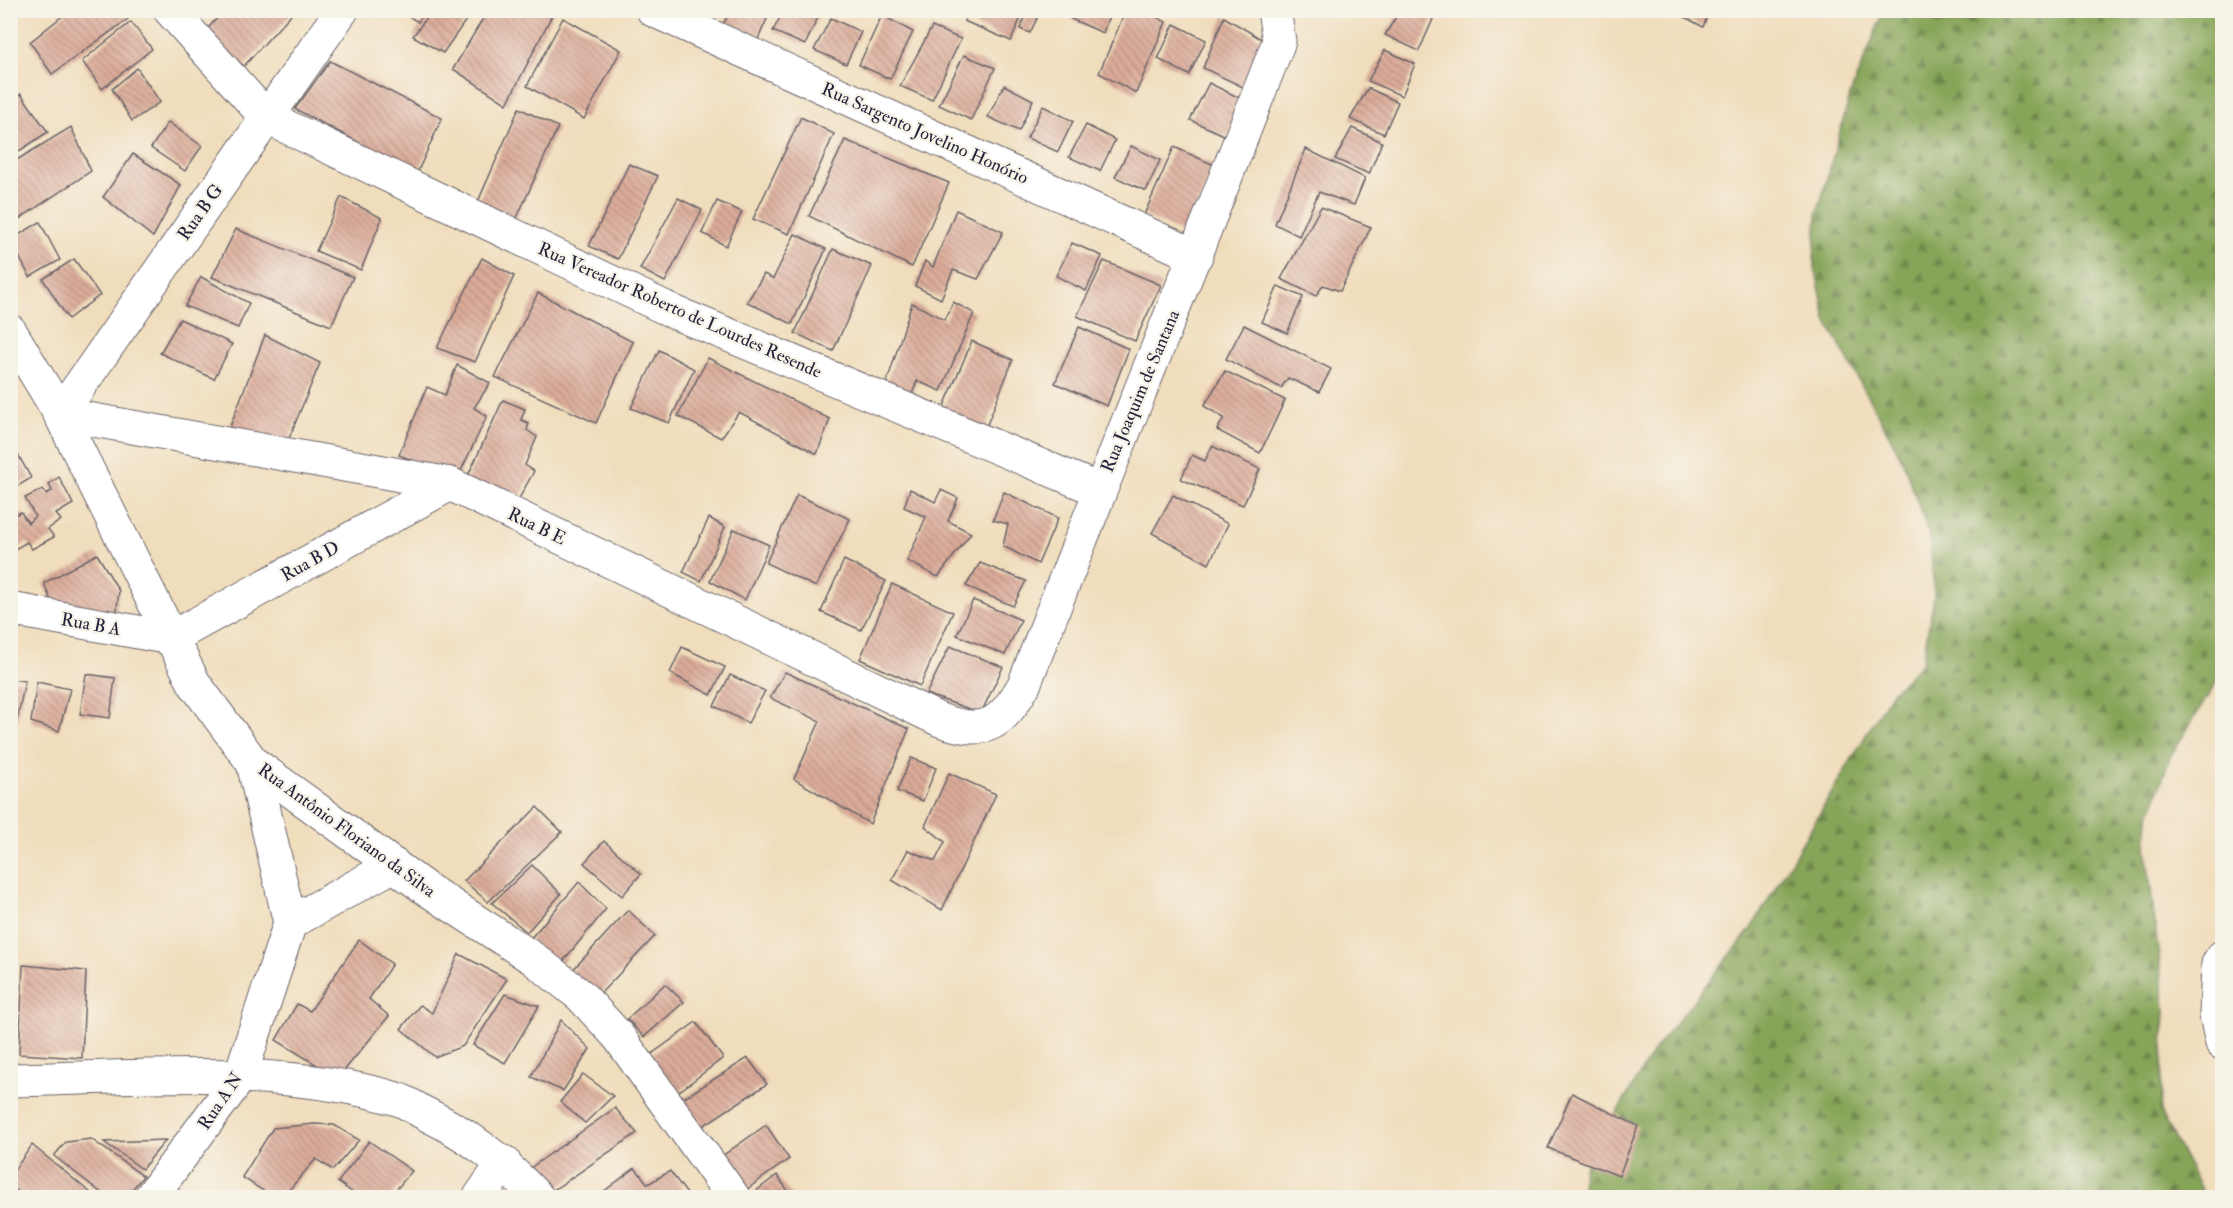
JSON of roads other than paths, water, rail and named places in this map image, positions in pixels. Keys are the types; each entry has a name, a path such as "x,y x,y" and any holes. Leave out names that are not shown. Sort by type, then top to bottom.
{"street":[{"path":"170,10 266,117"},
{"name":"Rua B G","path":"60,414 342,10"},
{"name":"Rua Sargento Jovelino Honório","path":"653,10 1196,256"},
{"name":"Rua Joaquim de Santana","path":"984,727 1008,713 1024,685 1099,490 1196,256 1276,26"},
{"name":"Rua Vereador Roberto de Lourdes Resende","path":"266,117 676,313 1099,490"},
{"name":"Rua Antônio Floriano da Silva","path":"10,331 60,414 194,683 254,763 393,865 534,959 581,996 618,1036 734,1197"},
{"name":"Rua B E","path":"60,414 450,484 940,720 964,728 984,727"},
{"name":"Rua B D","path":"171,638 450,484"},
{"name":"Rua B A","path":"10,609 171,638"},
{"path":"254,763 290,923 393,865"},
{"name":"Rua A N","path":"150,1197 240,1077 290,923"},
{"path":"2223,957 2218,964 2216,1015 2223,1043"},
{"path":"10,1080 240,1077 318,1083 399,1100 453,1128 504,1162 538,1197"},
{"path":"479,1197 504,1162"}]}
